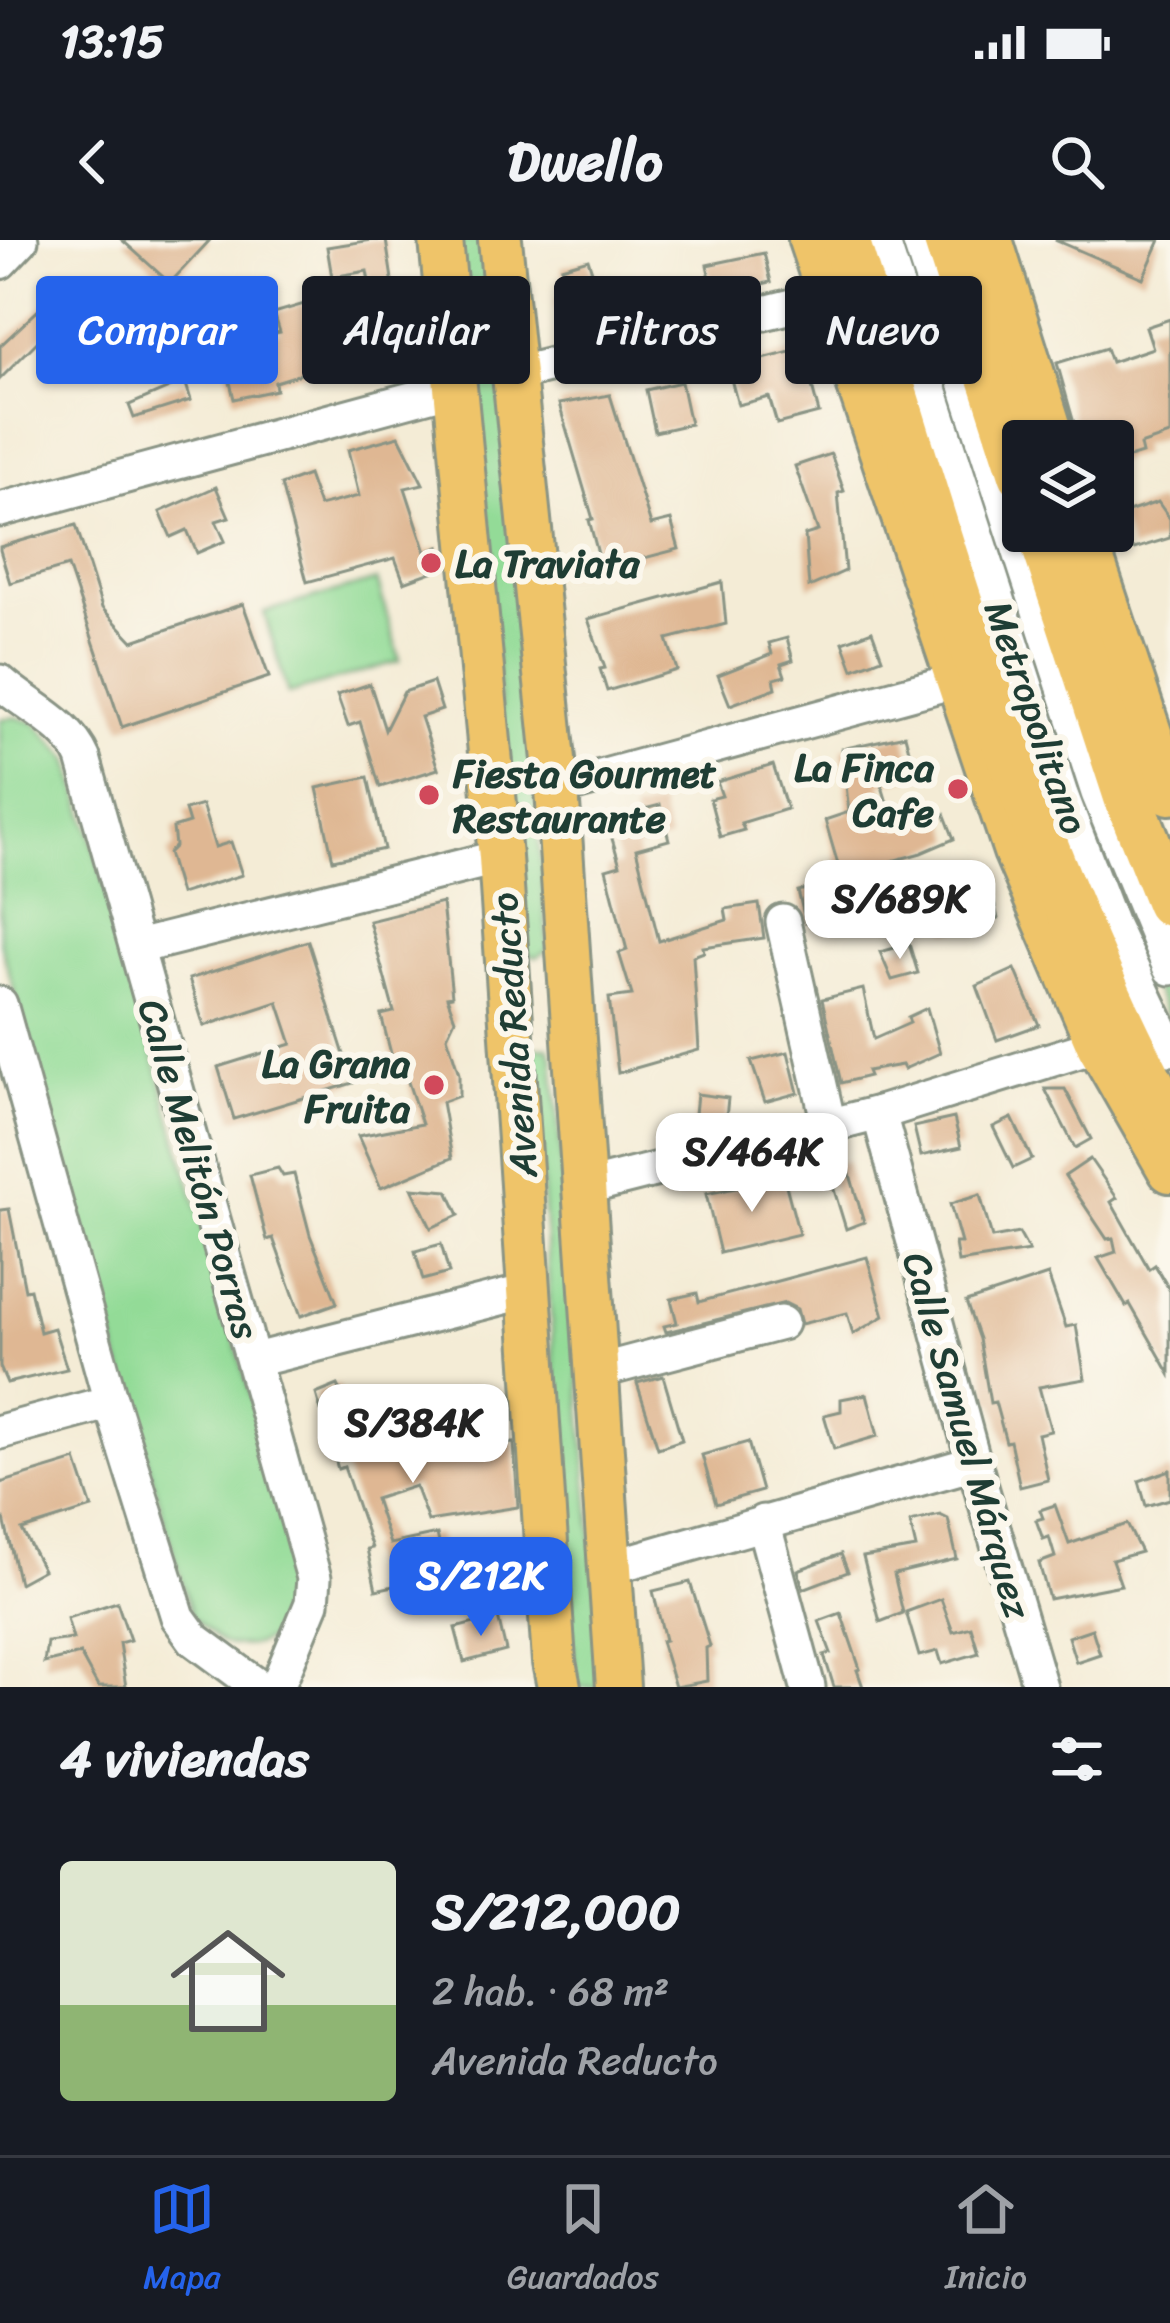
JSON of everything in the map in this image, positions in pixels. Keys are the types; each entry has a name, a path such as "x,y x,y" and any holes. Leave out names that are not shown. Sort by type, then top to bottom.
{"highway":[{"path":"845,240 1037,831 1099,980 1170,1122"},
{"path":"948,240 1006,420"},
{"path":"1048,552 1116,762 1170,902"}],"main road":[{"name":"Avenida Reducto","path":"441,240 500,857 556,1678"},
{"name":"Avenida Reducto","path":"500,240 504,276"},
{"path":"810,240 822,276"},
{"path":"991,240 1047,420"},
{"name":"Avenida Reducto","path":"516,384 557,789 618,1687"},
{"path":"859,384 1015,851 1098,1046 1170,1171"},
{"path":"1091,552 1160,733 1170,794"},
{"path":"512,1008 569,1006"}],"street":[{"name":"Metropolitano","path":"882,240 1061,795 1111,925 1170,1049"},
{"name":"Metropolitano","path":"919,240 1091,773 1170,968"},
{"path":"530,370 785,307"},
{"path":"0,510 456,387"},
{"path":"557,789 958,680"},
{"name":"Calle Melitón Porras","path":"0,682 76,743 82,758 255,1360 314,1578 312,1603 277,1687"},
{"path":"0,714 49,719"},
{"path":"137,947 500,857"},
{"path":"783,922 829,1125"},
{"path":"0,1004 111,1402 178,1617 194,1639 260,1687"},
{"path":"583,1188 879,1113 1098,1046"},
{"name":"Calle Samuel Márquez","path":"879,1113 1040,1687"},
{"path":"255,1360 532,1290"},
{"path":"595,1372 782,1323"},
{"path":"0,1432 111,1402"},
{"path":"608,1568 974,1463"},
{"path":"763,1522 808,1687"},
{"path":"216,1654 262,1651 286,1639 306,1619"}],"green space":[{"path":"455,240 489,240 492,276 458,276"},
{"path":"469,384 501,384 548,950 537,957 528,955"},
{"path":"973,447 1002,531 1002,552 1009,552 1155,973 1170,999 1170,1023 1118,911 959,449"},
{"path":"377,580 400,661 288,694 264,612"},
{"path":"15,717 35,723 69,759 301,1573 289,1620 263,1642 221,1642 192,1616 0,941 0,719"},
{"path":"548,1047 553,1058 604,1687 576,1687 533,1048"}],"building":[{"path":"122,240 210,240 177,276 162,276"},
{"path":"386,240 391,276 368,276 367,271 332,276 327,247"},
{"path":"1055,240 1160,240 1143,278"},
{"path":"764,253 771,282 761,284 761,276 710,276 707,265"},
{"path":"588,259 593,276 564,276 561,267"},
{"path":"302,305 302,374 278,381 280,332 278,312"},
{"path":"36,312 36,343 0,379 0,346"},
{"path":"1170,319 1170,435 1140,445 1142,454 1134,456 1134,420 1073,420 1057,363 1106,348 1111,362 1153,348 1146,327"},
{"path":"785,353 785,384 811,384 819,413 777,424 769,397 738,405 732,384 761,384 761,360"},
{"path":"178,384 186,384 191,400 134,418 129,405"},
{"path":"230,384 275,384 276,390 234,399"},
{"path":"681,384 690,424 655,432 646,390"},
{"path":"610,395 651,525 671,520 679,549 602,569 589,520 593,519 559,404"},
{"path":"399,436 423,484 405,488 426,552 439,547 440,569 404,582 395,558 307,582 281,485 308,475 319,506 359,496 348,450"},
{"path":"831,454 844,491 838,493 845,571 809,587 805,535 818,531 795,466"},
{"path":"216,487 229,517 216,521 225,541 197,553 187,530 171,537 160,512"},
{"path":"1158,502 1170,519 1170,538 1134,549 1134,510"},
{"path":"76,525 102,608 133,641 243,604 269,677 122,727 68,566 10,583 0,550"},
{"path":"722,582 726,624 667,639 677,670 607,691 600,669 605,668 588,619"},
{"path":"872,631 882,658 853,669 843,642"},
{"path":"787,638 793,660 781,664 785,676 774,679 776,688 730,705 718,675 772,654 769,643"},
{"path":"433,682 442,710 421,717 438,769 380,787 360,722 348,726 337,695 370,684 385,730 404,692"},
{"path":"905,735 916,776 881,783 895,829 944,813 954,839 841,875 825,820 849,812 842,749"},
{"path":"773,765 787,809 741,823 744,830 720,837 710,799 722,796 717,782"},
{"path":"368,777 384,849 333,860 317,788"},
{"path":"202,805 215,847 231,842 242,875 180,894 168,853 175,846 173,828 189,823 185,810"},
{"path":"660,805 669,840 636,849 659,941 727,920 725,909 759,904 764,938 703,947 704,952 693,956 699,1050 618,1073 609,998 632,995 619,953 627,950 606,869 620,865 610,832 636,826 632,812"},
{"path":"832,883 840,915 806,923 798,891"},
{"path":"990,885 998,919 948,932 940,898"},
{"path":"442,903 452,996 447,997 455,1019 447,1036 459,1074 459,1096 442,1102 452,1158 381,1188 358,1136 422,1124 403,1067 395,1069 381,1015 394,1012 369,921"},
{"path":"308,941 353,1083 234,1119 218,1067 292,1044 278,1002 204,1026 189,979"},
{"path":"909,944 918,973 892,980 880,952"},
{"path":"1015,969 1039,1025 997,1040 977,986"},
{"path":"863,989 874,1039 910,1023 908,1017 927,1008 940,1053 904,1069 902,1065 867,1071 869,1076 841,1083 822,999"},
{"path":"788,1052 798,1093 765,1102 751,1061"},
{"path":"1045,1089 1065,1089 1091,1139 1075,1148"},
{"path":"697,1094 728,1098 725,1128 694,1124"},
{"path":"954,1118 961,1147 921,1156 914,1127"},
{"path":"1012,1118 1032,1159 1013,1168 993,1127"},
{"path":"1090,1159 1117,1198 1111,1202 1149,1269 1155,1265 1170,1291 1170,1374 1098,1258 1116,1252 1113,1238 1107,1239 1065,1176"},
{"path":"846,1161 864,1222 846,1229 827,1167"},
{"path":"278,1168 283,1176 294,1174 310,1235 337,1303 301,1316 273,1238 267,1240 250,1175"},
{"path":"784,1178 799,1234 720,1253 706,1194"},
{"path":"412,1188 448,1191 459,1215 431,1228"},
{"path":"980,1195 992,1238 1019,1233 1029,1251 958,1262 955,1243 961,1243 950,1204"},
{"path":"9,1209 25,1290 30,1289 40,1332 54,1328 67,1369 7,1383 0,1367 0,1210"},
{"path":"441,1244 449,1273 423,1280 415,1251"},
{"path":"867,1257 884,1316 853,1334 847,1313 801,1324 797,1309 785,1303 666,1332 664,1326 677,1323 671,1299 697,1293 699,1302"},
{"path":"1048,1275 1066,1327 1076,1325 1085,1379 1039,1387 1051,1431 1038,1434 1048,1480 1020,1487 1010,1441 1006,1442 995,1402 990,1403 979,1339 966,1302"},
{"path":"663,1376 682,1440 658,1448 637,1383"},
{"path":"338,1385 345,1399 367,1395 388,1457 514,1443 518,1507 428,1521 415,1486 375,1499 390,1544 437,1534 446,1574 376,1590 367,1549 372,1548 344,1467 338,1469 316,1394"},
{"path":"867,1394 878,1436 834,1449 824,1415 841,1411 841,1399"},
{"path":"748,1442 762,1491 716,1504 702,1455"},
{"path":"76,1460 92,1508 22,1530 43,1570 19,1583 4,1519 0,1519 0,1483"},
{"path":"1170,1470 1170,1499 1146,1506 1139,1481"},
{"path":"1055,1505 1069,1544 1127,1524 1141,1552 1112,1560 1121,1585 1049,1599 1039,1563 1055,1557 1049,1537 1043,1539 1036,1520 1043,1518 1040,1510"},
{"path":"940,1515 948,1519 957,1559 894,1574 903,1613 880,1622 863,1557 916,1548 910,1522"},
{"path":"841,1554 848,1572 803,1589 798,1570"},
{"path":"690,1582 710,1646 706,1648 707,1681 675,1687 653,1591"},
{"path":"941,1599 953,1632 971,1627 979,1653 942,1664 938,1651 919,1656 906,1612"},
{"path":"117,1602 130,1640 119,1643 126,1687 98,1687 80,1654 44,1663 47,1642 73,1639 67,1618"},
{"path":"841,1613 863,1687 834,1687 824,1655 831,1653 819,1621"},
{"path":"498,1617 506,1651 464,1662 455,1628"},
{"path":"1092,1629 1100,1654 1076,1662 1068,1637"}],"place":[{"name":"La Traviata","path":"431,563"},
{"name":"La Finca Cafe","path":"958,789"},
{"name":"Fiesta Gourmet Restaurante","path":"429,795"},
{"name":"La Grana Fruita","path":"434,1085"}]}
